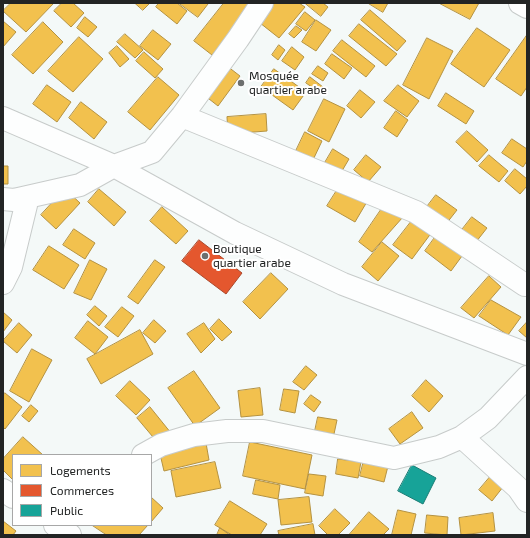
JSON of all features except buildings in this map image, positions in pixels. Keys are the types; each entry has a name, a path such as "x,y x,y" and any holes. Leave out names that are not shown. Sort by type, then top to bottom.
{"street":[{"path":"3,199 14,200 80,185 114,166 152,152 182,116 238,39 262,3"},
{"path":"520,3 527,7"},
{"path":"182,116 416,212 527,285"},
{"path":"3,118 114,166 235,233 343,284 527,354"},
{"path":"3,283 11,267 28,197"},
{"path":"145,454 161,446 194,435 228,431 263,432 394,458 439,447 462,437 488,418 527,377"},
{"path":"462,437 518,488 527,501"},
{"path":"3,490 12,496"}],"place":[{"name":"Mosquée quartier arabe","path":"241,83"},
{"name":"Boutique quartier arabe","path":"205,256"}]}
